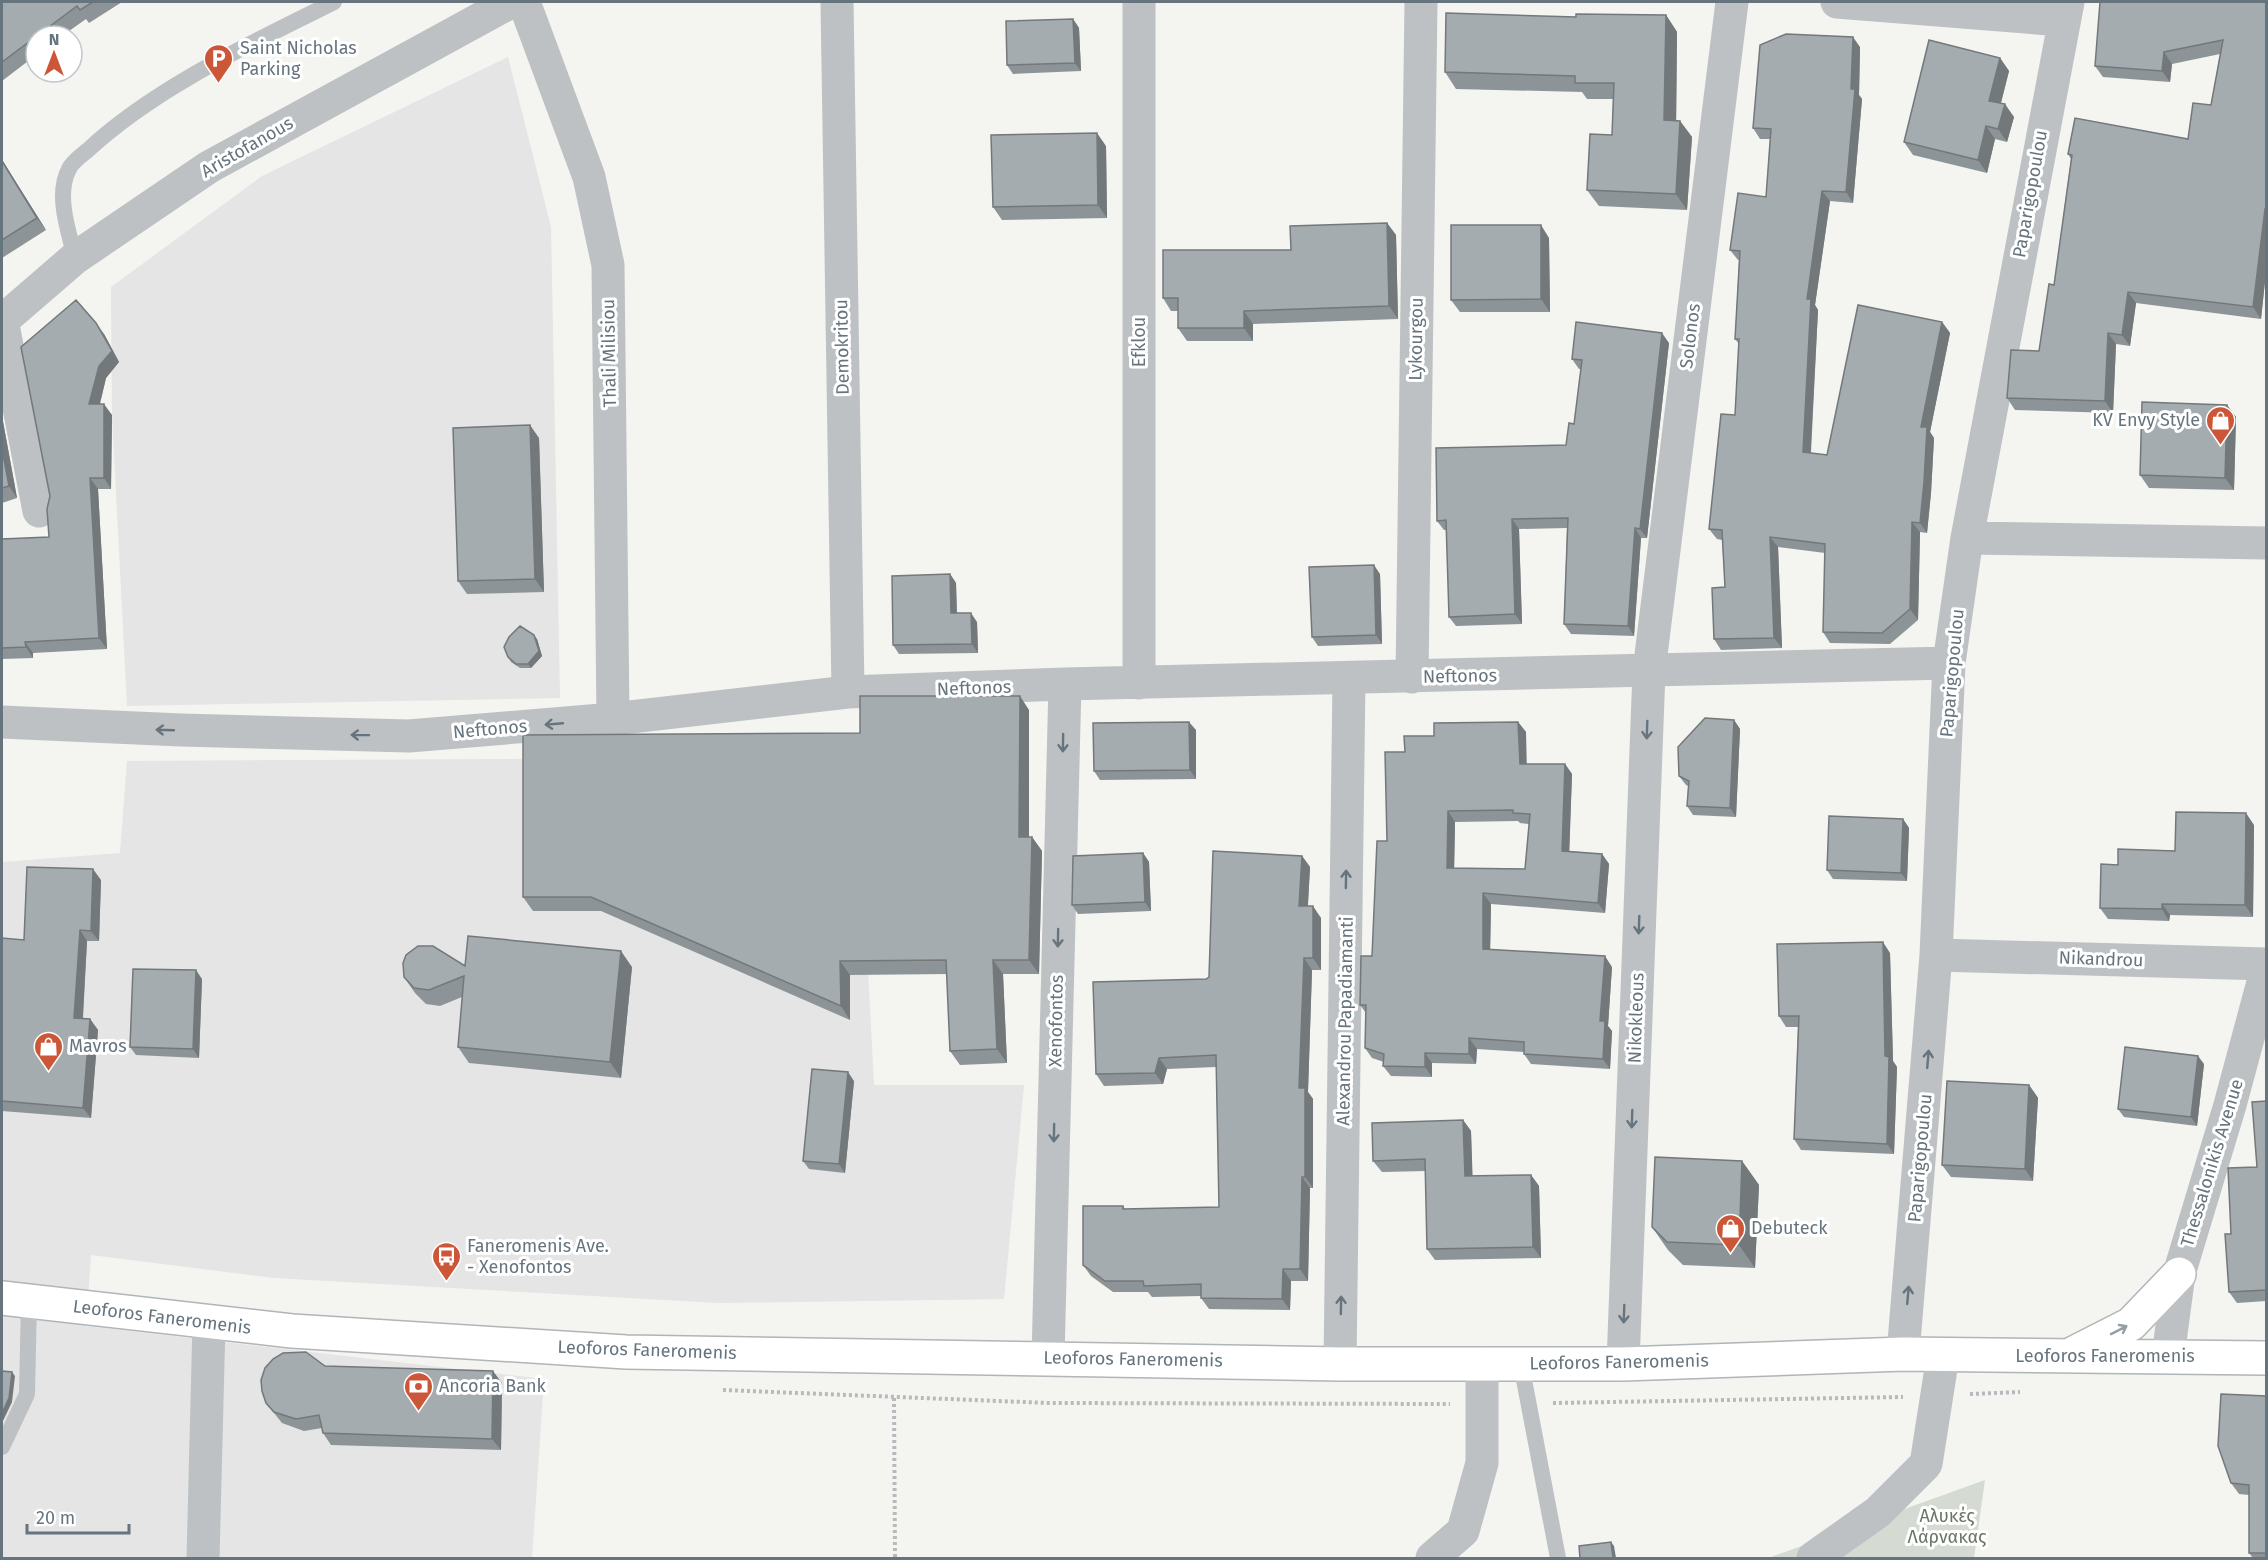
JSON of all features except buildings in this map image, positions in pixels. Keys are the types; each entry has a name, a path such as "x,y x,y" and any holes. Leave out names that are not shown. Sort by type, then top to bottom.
{"main road":[{"path":"2067,1356 2131,1324 2179,1274"},
{"name":"Leoforos Faneromenis","path":"15,1300 209,1323 626,1352 1340,1364 1623,1364 1904,1354 2266,1358"}],"street":[{"name":"Aristofanous","path":"2,321 75,258 209,167 475,10 511,2"},
{"name":"Thali Milisiou","path":"524,2 588,177 608,265 613,719"},
{"name":"Demokritou","path":"837,2 848,692"},
{"name":"Efklou","path":"1139,2 1139,682"},
{"name":"Lykourgou","path":"1412,677 1421,2"},
{"name":"Solonos","path":"1649,671 1732,2"},
{"path":"1837,2 2065,11"},
{"name":"Paparigopoulou","path":"1904,1354 1936,955 1949,663 1967,538 2065,11"},
{"path":"2,321 39,511"},
{"path":"1967,538 2266,543"},
{"name":"Neftonos","path":"2,722 171,730 410,736 613,719 848,692 1139,682 1349,679 1949,663"},
{"name":"Nikokleous","path":"1623,1364 1649,671"},
{"name":"Alexandrou Papadiamanti","path":"1340,1364 1349,679"},
{"name":"Xenofontos","path":"1048,1358 1065,684"},
{"name":"Nikandrou","path":"1936,955 2266,964"},
{"name":"Thessalonikis Avenue","path":"2168,1356 2179,1274 2230,1105 2266,971"},
{"path":"203,1558 209,1323"},
{"path":"1813,1558 1878,1512 1926,1464 1943,1356"},
{"path":"1432,1558 1462,1531 1482,1463 1482,1364"}],"lane":[{"path":"75,258 64,207 64,186 69,168 109,130 215,62 334,2"},
{"path":"2,1447 27,1394 15,1300"},
{"path":"1521,1364 1558,1558"}],"path":[{"path":"894,1398 895,1558"}],"shaded area":[{"path":"508,57 551,227 560,698 127,706 112,415 111,287 262,176"},
{"path":"857,757 874,1085 1024,1085 1004,1299 719,1303 274,1278 91,1255 86,1326 544,1379 532,1558 2,1558 2,862 120,853 127,761"}],"green space":[{"name":"Αλυκές Λάρνακας","path":"1985,1480 1974,1558 1768,1558"}],"place":[{"name":"Saint Nicholas Parking","path":"219,84"},
{"name":"KV Envy Style","path":"2221,446"},
{"name":"Mavros","path":"48,1072"},
{"name":"Debuteck","path":"1730,1254"},
{"name":"Faneromenis Ave. - Xenofontos","path":"446,1282"},
{"name":"Ancoria Bank","path":"418,1412"}]}
